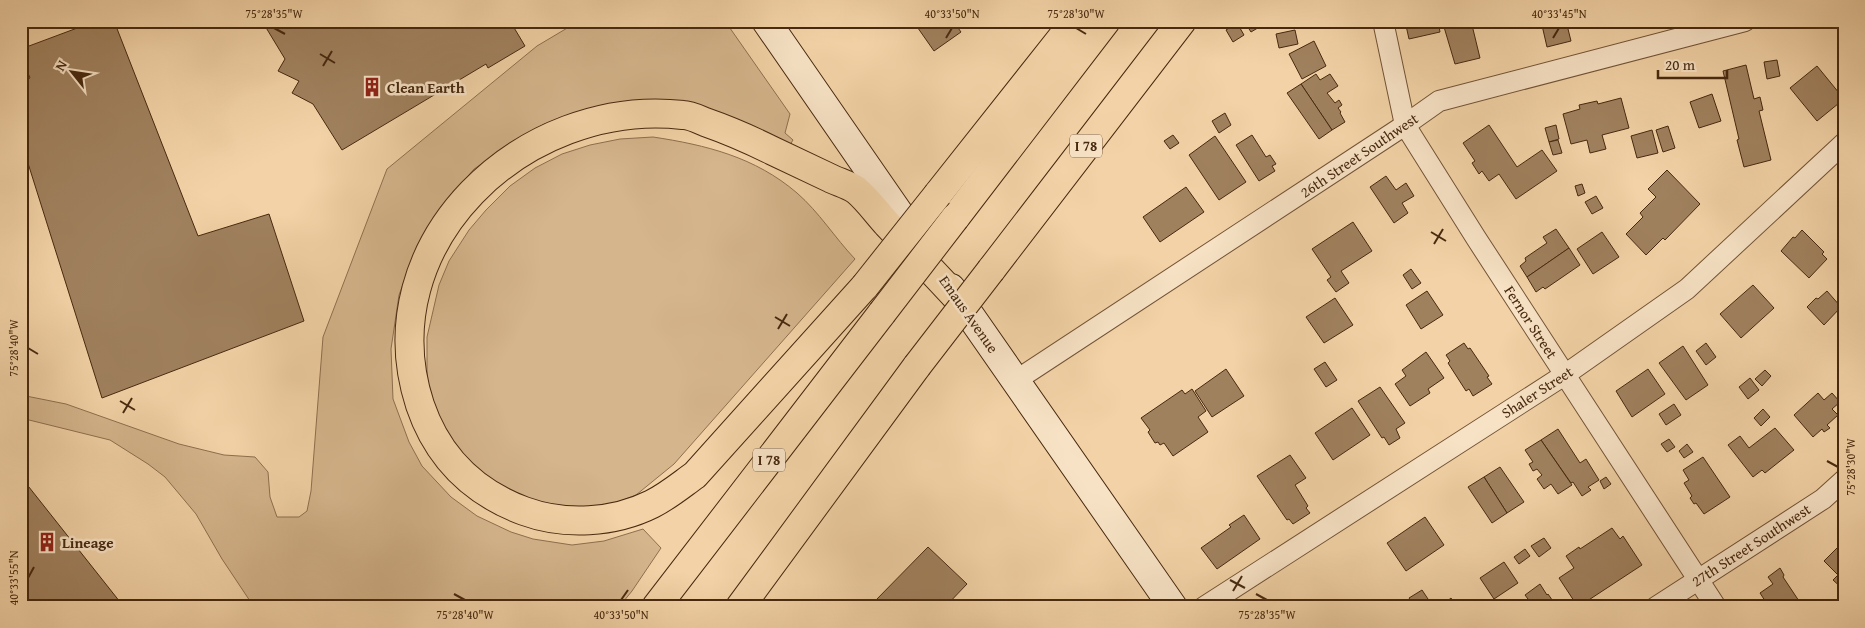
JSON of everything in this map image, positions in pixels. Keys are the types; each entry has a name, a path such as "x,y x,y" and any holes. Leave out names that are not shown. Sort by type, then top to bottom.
{"highway":[{"path":"958,298 855,190 728,130 686,115 643,113 608,117 567,129 528,148 499,168 474,191 451,217 424,265 410,318 409,351 414,386 424,418 440,448 457,470 488,494 504,504 532,514 560,520 595,520 624,515 652,504 672,493 695,475 865,286 938,194 1075,21"},
{"name":"I 78","path":"656,607 1106,21"},
{"name":"I 78","path":"740,607 917,366 1182,21"}],"main road":[{"name":"Emaus Avenue","path":"766,21 1172,607"}],"street":[{"name":"Fernor Street","path":"1383,21 1405,125 1476,238 1716,607"},
{"name":"26th Street Southwest","path":"1015,381 1405,125 1438,101 1745,21"},
{"name":"Shaler Street","path":"1204,607 1566,374 1687,288 1844,144"},
{"name":"27th Street Southwest","path":"1656,607 1823,499 1844,480"}],"shaded area":[{"path":"579,21 725,21 790,114 785,133 793,140 788,148 591,112 544,124 511,144 474,169 446,202 418,244 399,295 391,349 393,399 409,442 422,466 451,497 477,516 511,532 533,539 572,545 604,541 643,529 661,548 619,607 254,607 222,559 196,514 165,477 110,440 21,418 21,395 66,404 179,444 224,455 255,457 268,472 270,497 277,517 299,517 307,511 311,491 323,337 387,169 537,46"},
{"path":"653,137 692,144 729,154 764,170 805,200 855,259 674,464 636,495 610,505 559,511 485,483 439,429 427,388 427,337 439,285 449,261 469,230 510,186 535,168 562,154 590,145 620,139"}],"building":[{"path":"96,21 114,21 198,236 269,214 304,321 102,398 21,141 21,82 30,78 21,56 21,49"},
{"name":"Clean Earth","path":"262,21 510,21 525,46 488,68 486,64 342,150 313,104 292,93 299,81 278,71 285,59"},
{"path":"913,21 953,21 961,32 934,51"},
{"path":"1244,21 1258,21 1261,26 1251,32"},
{"path":"1405,21 1438,21 1440,32 1409,39"},
{"path":"1444,21 1483,21 1472,25 1480,58 1455,64"},
{"path":"1541,21 1566,21 1571,41 1547,47"},
{"path":"1237,23 1244,35 1233,42 1226,30"},
{"path":"1295,30 1298,44 1279,48 1276,34"},
{"path":"1314,41 1326,66 1302,79 1289,54"},
{"path":"1777,60 1780,76 1767,79 1764,62"},
{"path":"1746,65 1754,99 1760,97 1763,110 1759,111 1771,160 1744,167 1723,71"},
{"path":"1817,66 1844,99 1817,121 1790,88"},
{"path":"1316,74 1320,80 1330,74 1338,86 1327,93 1335,103 1339,100 1342,105 1338,108 1345,122 1332,130 1301,84"},
{"path":"1301,84 1332,130 1319,139 1287,93"},
{"path":"1712,94 1721,121 1699,128 1690,102"},
{"path":"1621,98 1629,128 1602,135 1606,149 1590,153 1587,140 1571,144 1563,114 1580,109 1579,105 1597,101 1598,104"},
{"path":"1225,113 1231,125 1219,133 1212,121"},
{"path":"1489,125 1517,167 1542,150 1557,171 1516,199 1499,174 1489,181 1482,171 1479,174 1472,163 1475,161 1463,143"},
{"path":"1556,125 1559,139 1549,142 1545,128"},
{"path":"1668,126 1675,148 1663,152 1656,130"},
{"path":"1652,130 1658,153 1637,158 1631,136"},
{"path":"1173,135 1179,143 1170,149 1164,141"},
{"path":"1252,135 1266,157 1270,155 1276,164 1272,166 1275,171 1259,181 1236,145"},
{"path":"1215,136 1246,182 1219,200 1189,155"},
{"path":"1558,140 1562,153 1553,155 1549,142"},
{"path":"1667,170 1700,204 1665,240 1663,238 1646,255 1626,234 1643,217 1640,213 1656,197 1648,189"},
{"path":"1386,176 1396,190 1406,183 1414,196 1402,203 1408,213 1394,223 1370,187"},
{"path":"1582,184 1585,193 1578,196 1575,186"},
{"path":"1186,187 1204,212 1160,242 1143,217"},
{"path":"1596,196 1603,208 1592,214 1585,202"},
{"path":"1353,222 1372,251 1341,271 1349,283 1336,292 1327,280 1331,277 1312,249"},
{"path":"1556,229 1569,248 1527,277 1520,266 1526,261 1525,258 1547,243 1543,237"},
{"path":"1802,230 1824,252 1822,254 1827,259 1809,278 1781,251"},
{"path":"1602,232 1619,257 1593,274 1577,249"},
{"path":"1569,248 1580,265 1545,289 1543,287 1536,292 1527,277"},
{"path":"1411,269 1421,283 1412,289 1403,275"},
{"path":"1753,285 1774,308 1741,338 1720,314"},
{"path":"1427,291 1443,315 1421,329 1406,305"},
{"path":"1827,291 1841,307 1824,325 1807,307"},
{"path":"1335,298 1353,325 1324,343 1306,317"},
{"path":"1464,343 1468,349 1470,348 1489,376 1487,377 1492,384 1473,396 1469,389 1466,391 1448,363 1450,361 1446,355"},
{"path":"1706,343 1716,357 1706,365 1696,351"},
{"path":"1683,346 1708,385 1686,400 1659,363"},
{"path":"1426,352 1444,378 1428,389 1430,393 1410,406 1395,384 1406,376 1402,370"},
{"path":"1325,362 1337,380 1326,387 1314,369"},
{"path":"1226,369 1244,396 1212,417 1195,391"},
{"path":"1648,369 1665,394 1632,417 1616,391"},
{"path":"1765,370 1771,376 1762,386 1755,379"},
{"path":"1750,378 1759,390 1748,399 1739,387"},
{"path":"1380,387 1405,423 1396,429 1400,438 1389,445 1384,437 1382,438 1358,401"},
{"path":"1192,389 1206,411 1198,417 1208,432 1173,456 1164,443 1160,445 1158,442 1155,443 1148,432 1150,430 1141,418 1182,390 1185,394"},
{"path":"1818,393 1824,400 1832,393 1840,402 1832,409 1838,415 1827,425 1830,428 1824,432 1822,429 1813,437 1794,415"},
{"path":"1674,404 1681,415 1666,425 1659,414"},
{"path":"1352,408 1370,435 1333,460 1315,433"},
{"path":"1763,409 1770,417 1761,426 1754,418"},
{"path":"1775,428 1794,450 1765,473 1762,470 1753,477 1728,445 1740,436 1749,448"},
{"path":"1558,429 1580,463 1586,459 1599,480 1588,487 1591,490 1582,496 1541,440"},
{"path":"1669,439 1675,447 1667,452 1661,444"},
{"path":"1541,440 1572,485 1558,494 1551,484 1544,489 1537,479 1542,475 1537,469 1533,471 1529,464 1533,462 1525,450"},
{"path":"1687,444 1693,452 1684,458 1679,451"},
{"path":"1290,455 1306,478 1295,485 1308,506 1306,508 1310,513 1293,524 1289,519 1287,520 1257,476"},
{"path":"1703,457 1730,497 1704,514 1690,498 1692,496 1684,483 1689,480 1683,470"},
{"path":"1500,467 1524,502 1507,513 1484,477"},
{"name":"Lineage","path":"21,477 124,607 21,607"},
{"path":"1484,477 1507,513 1492,523 1468,487"},
{"path":"1606,477 1611,484 1604,489 1600,481"},
{"path":"1244,515 1260,539 1217,569 1201,548 1231,527 1229,525"},
{"path":"1425,517 1444,545 1406,571 1387,543"},
{"path":"1612,528 1620,539 1623,536 1642,565 1578,607 1559,578 1574,568 1566,556"},
{"path":"1544,538 1551,548 1539,557 1531,546"},
{"path":"1844,541 1844,590 1833,580 1838,575 1824,561"},
{"path":"928,547 967,584 945,607 880,607 875,601"},
{"path":"1525,549 1530,556 1519,564 1514,557"},
{"path":"1504,562 1518,583 1494,599 1480,578"},
{"path":"1780,568 1784,575 1783,577 1803,607 1769,607 1760,593 1773,584 1768,577"},
{"path":"1540,584 1557,607 1526,607 1523,602 1528,599 1525,595"},
{"path":"1422,590 1428,599 1415,607 1409,598"},
{"path":"1451,598 1457,607 1441,606"}],"place":[{"name":"Clean Earth","path":"372,87"},
{"name":"Lineage","path":"47,542"}]}
